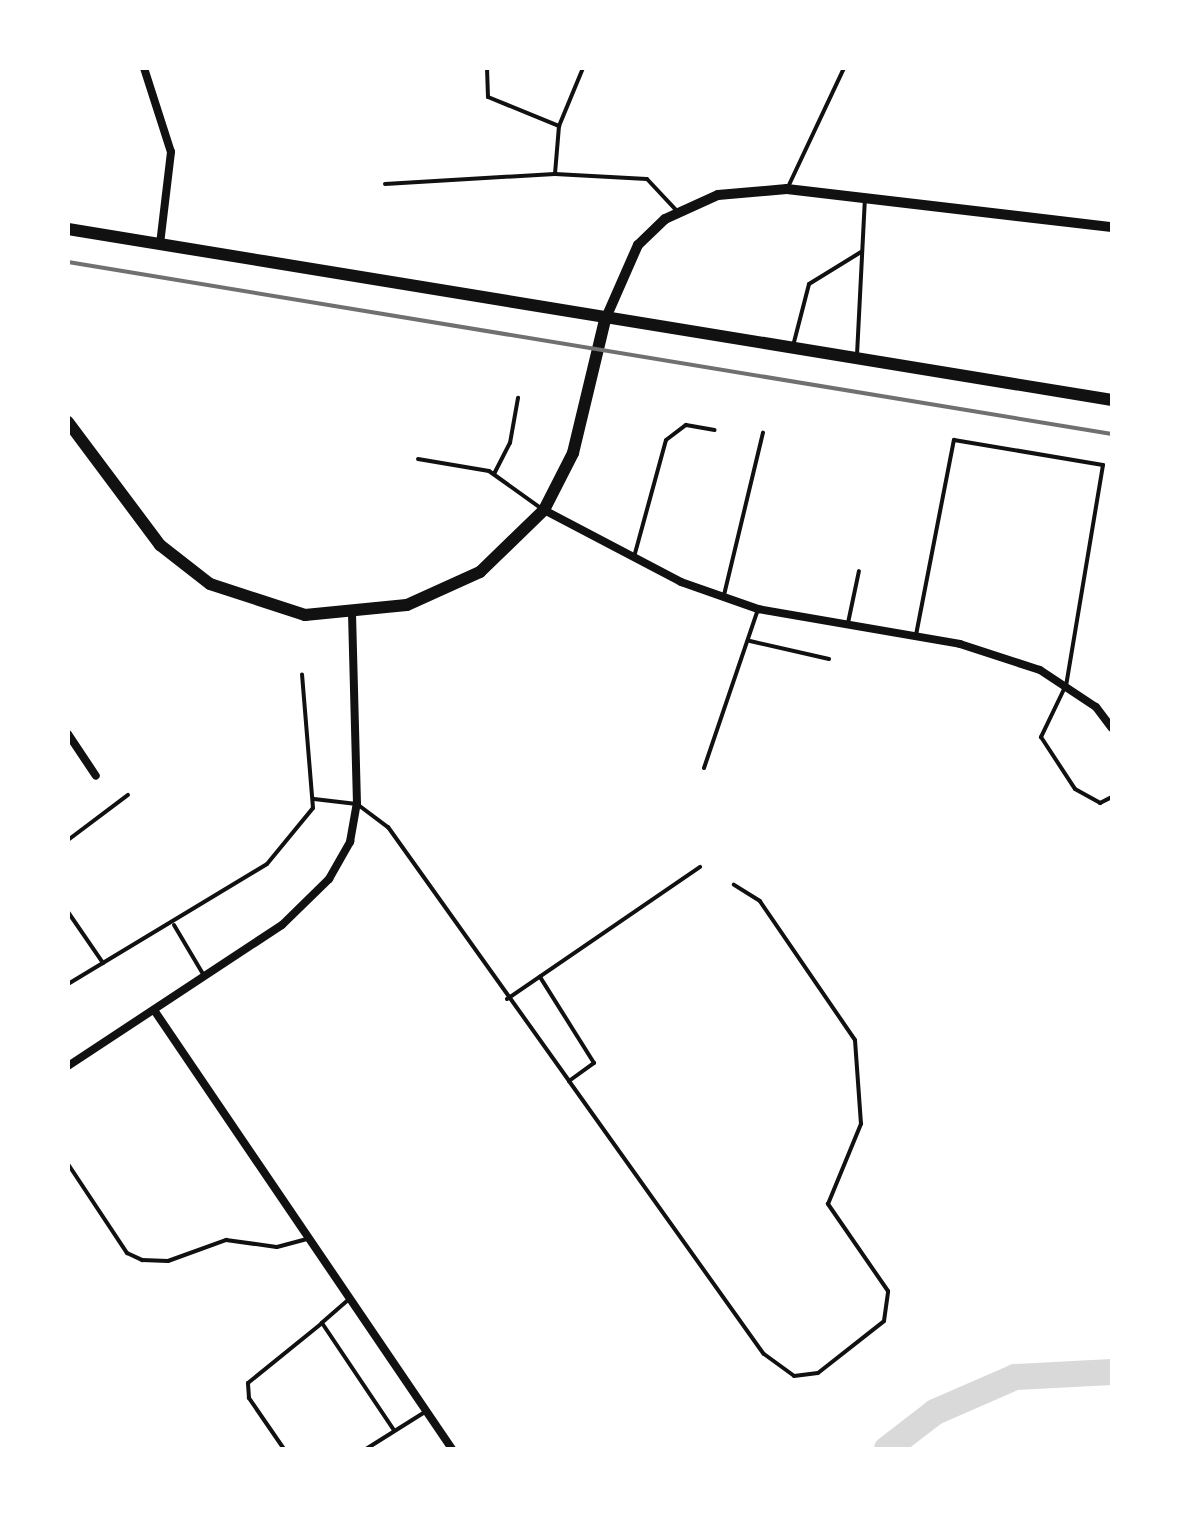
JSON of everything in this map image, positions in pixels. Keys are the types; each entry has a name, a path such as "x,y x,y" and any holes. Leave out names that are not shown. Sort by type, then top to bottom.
{"main road":[{"path":"68,229 856,363 1112,400"},
{"path":"68,422 127,507 185,567 274,610 352,614 443,592 480,572 544,510 578,439 605,320"}],"street":[{"path":"144,68 171,152 160,244"},
{"path":"605,320 638,245 678,212 718,195 787,189 1112,227"},
{"path":"544,510 634,557 758,609 915,637 1040,670 1066,685 1112,728"},
{"path":"68,1066 282,925 329,879 350,842 357,804 352,614"},
{"path":"68,734 96,776"},
{"path":"154,1010 452,1449"}],"lane":[{"path":"487,68 488,97 559,126"},
{"path":"555,174 559,126 583,68"},
{"path":"787,189 844,68"},
{"path":"385,184 555,174 647,179 678,212"},
{"path":"856,363 865,304 861,252 865,199"},
{"path":"793,352 809,284 861,252"},
{"path":"494,474 510,443 518,398"},
{"path":"634,557 666,440 686,425 715,430"},
{"path":"724,595 763,433"},
{"path":"915,637 954,440 1103,465 1066,685 1041,737 1044,750 1086,797 1100,803 1112,797"},
{"path":"418,459 494,474 544,510"},
{"path":"848,625 859,571"},
{"path":"704,768 750,641 758,609"},
{"path":"750,641 829,659"},
{"path":"68,984 174,925 267,864 314,799 302,674"},
{"path":"68,840 128,795"},
{"path":"314,799 357,804 388,827 507,999 764,1354 794,1376 818,1373 884,1321 888,1291 828,1204 861,1124 855,1040 760,901 734,885"},
{"path":"507,999 700,867"},
{"path":"68,912 104,963"},
{"path":"174,925 205,976"},
{"path":"540,977 594,1063 569,1081"},
{"path":"68,1164 127,1253 142,1260 168,1261 226,1240 277,1247 309,1238"},
{"path":"284,1449 249,1398 248,1383 259,1369 350,1299"},
{"path":"322,1323 394,1430"},
{"path":"366,1449 426,1411"}],"waterway":[{"path":"887,1449 935,1412 1015,1377 1112,1372"}],"railway":[{"path":"68,262 1112,434"}]}
